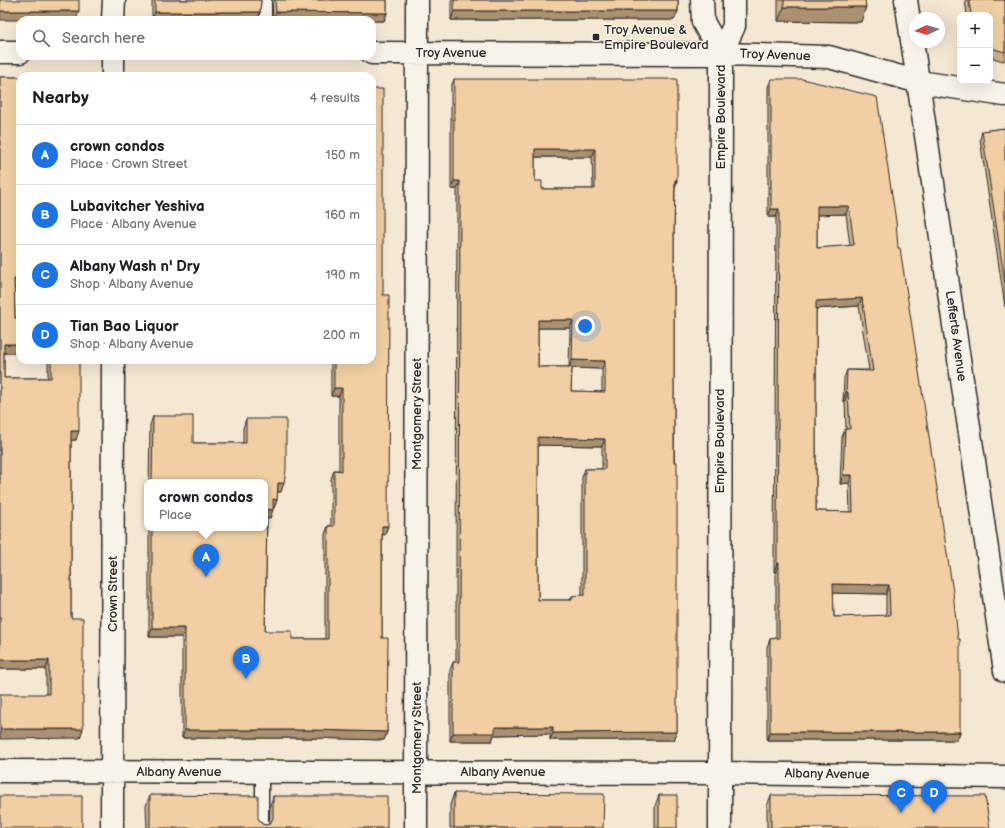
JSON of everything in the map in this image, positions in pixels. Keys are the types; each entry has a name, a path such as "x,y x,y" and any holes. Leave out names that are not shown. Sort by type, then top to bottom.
{"street":[{"path":"114,0 114,16"},
{"name":"Montgomery Street","path":"416,828 418,0"},
{"name":"Empire Boulevard","path":"702,0 703,22 721,54"},
{"name":"Empire Boulevard","path":"720,828 721,54 734,26 734,0"},
{"name":"Lefferts Avenue","path":"906,0 1005,671"},
{"path":"0,52 16,52"},
{"name":"Troy Avenue","path":"376,53 721,54 829,57 919,82 1005,95"},
{"path":"113,72 114,60"},
{"name":"Crown Street","path":"112,828 113,364"},
{"name":"Albany Avenue","path":"0,771 720,773 1005,778"}],"lane":[{"path":"265,0 265,16"},
{"path":"262,772 262,828"}],"building":[{"path":"0,0 79,0 79,11 0,11"},
{"path":"155,0 261,0 260,12 155,12"},
{"path":"275,0 387,0 387,13 276,12"},
{"path":"454,0 678,0 678,11 454,11"},
{"path":"784,0 865,0 866,7 784,7"},
{"path":"969,0 1005,0 1005,52 993,49 993,12 971,12"},
{"path":"0,77 16,77 16,279 14,279 16,344 4,344 4,378 51,378 51,364 79,364 79,431 71,431 71,618 83,618 83,729 0,729 0,694 49,694 49,660 0,660"},
{"path":"454,79 677,79 677,180 675,180 674,231 674,462 677,462 677,732 553,733 553,727 495,727 495,733 453,733 453,662 459,662 460,181 454,181","holes":["535,149 595,149 595,189 542,189 542,181 535,181","538,320 573,320 572,360 605,361 605,392 571,391 572,367 538,367","538,437 605,439 605,469 585,469 585,595 572,596 572,600 538,600"]},
{"path":"771,79 802,79 877,97 896,221 898,248 900,248 953,592 958,639 960,639 960,732 770,732 770,639 779,638 779,563 777,563 777,527 779,209 771,209","holes":["817,206 849,206 854,245 817,248","862,298 873,371 847,370 846,392 848,392 850,429 845,429 843,475 852,475 853,512 816,511 816,301","833,584 889,585 890,615 834,617"]},
{"path":"376,89 383,89 383,295 389,295 388,526 382,526 382,638 388,638 387,732 311,730 185,730 185,628 152,628 152,531 267,531 265,631 292,631 292,639 328,639 328,526 334,526 334,470 342,471 342,388 334,388 334,364 376,364"},
{"path":"1005,128 1005,283 982,131"},
{"path":"153,416 193,416 193,443 246,443 246,419 286,419 286,470 284,483 278,483 277,500 273,499 273,510 268,509 268,479 152,479"},
{"path":"454,793 604,794 603,828 454,828"},
{"path":"150,795 258,796 258,818 262,824 265,825 270,824 273,818 273,796 387,796 387,828 150,828"},
{"path":"659,795 677,795 677,828 659,828"},
{"path":"771,795 985,796 990,828 771,828"},
{"path":"0,796 82,796 82,828 0,828"}],"place":[{"name":"Troy Avenue & Empire Boulevard","path":"596,37"},
{"name":"crown condos","path":"206,577"},
{"name":"Lubavitcher Yeshiva","path":"246,679"},
{"name":"Albany Wash n' Dry","path":"901,813"},
{"name":"Tian Bao Liquor","path":"934,813"}]}
